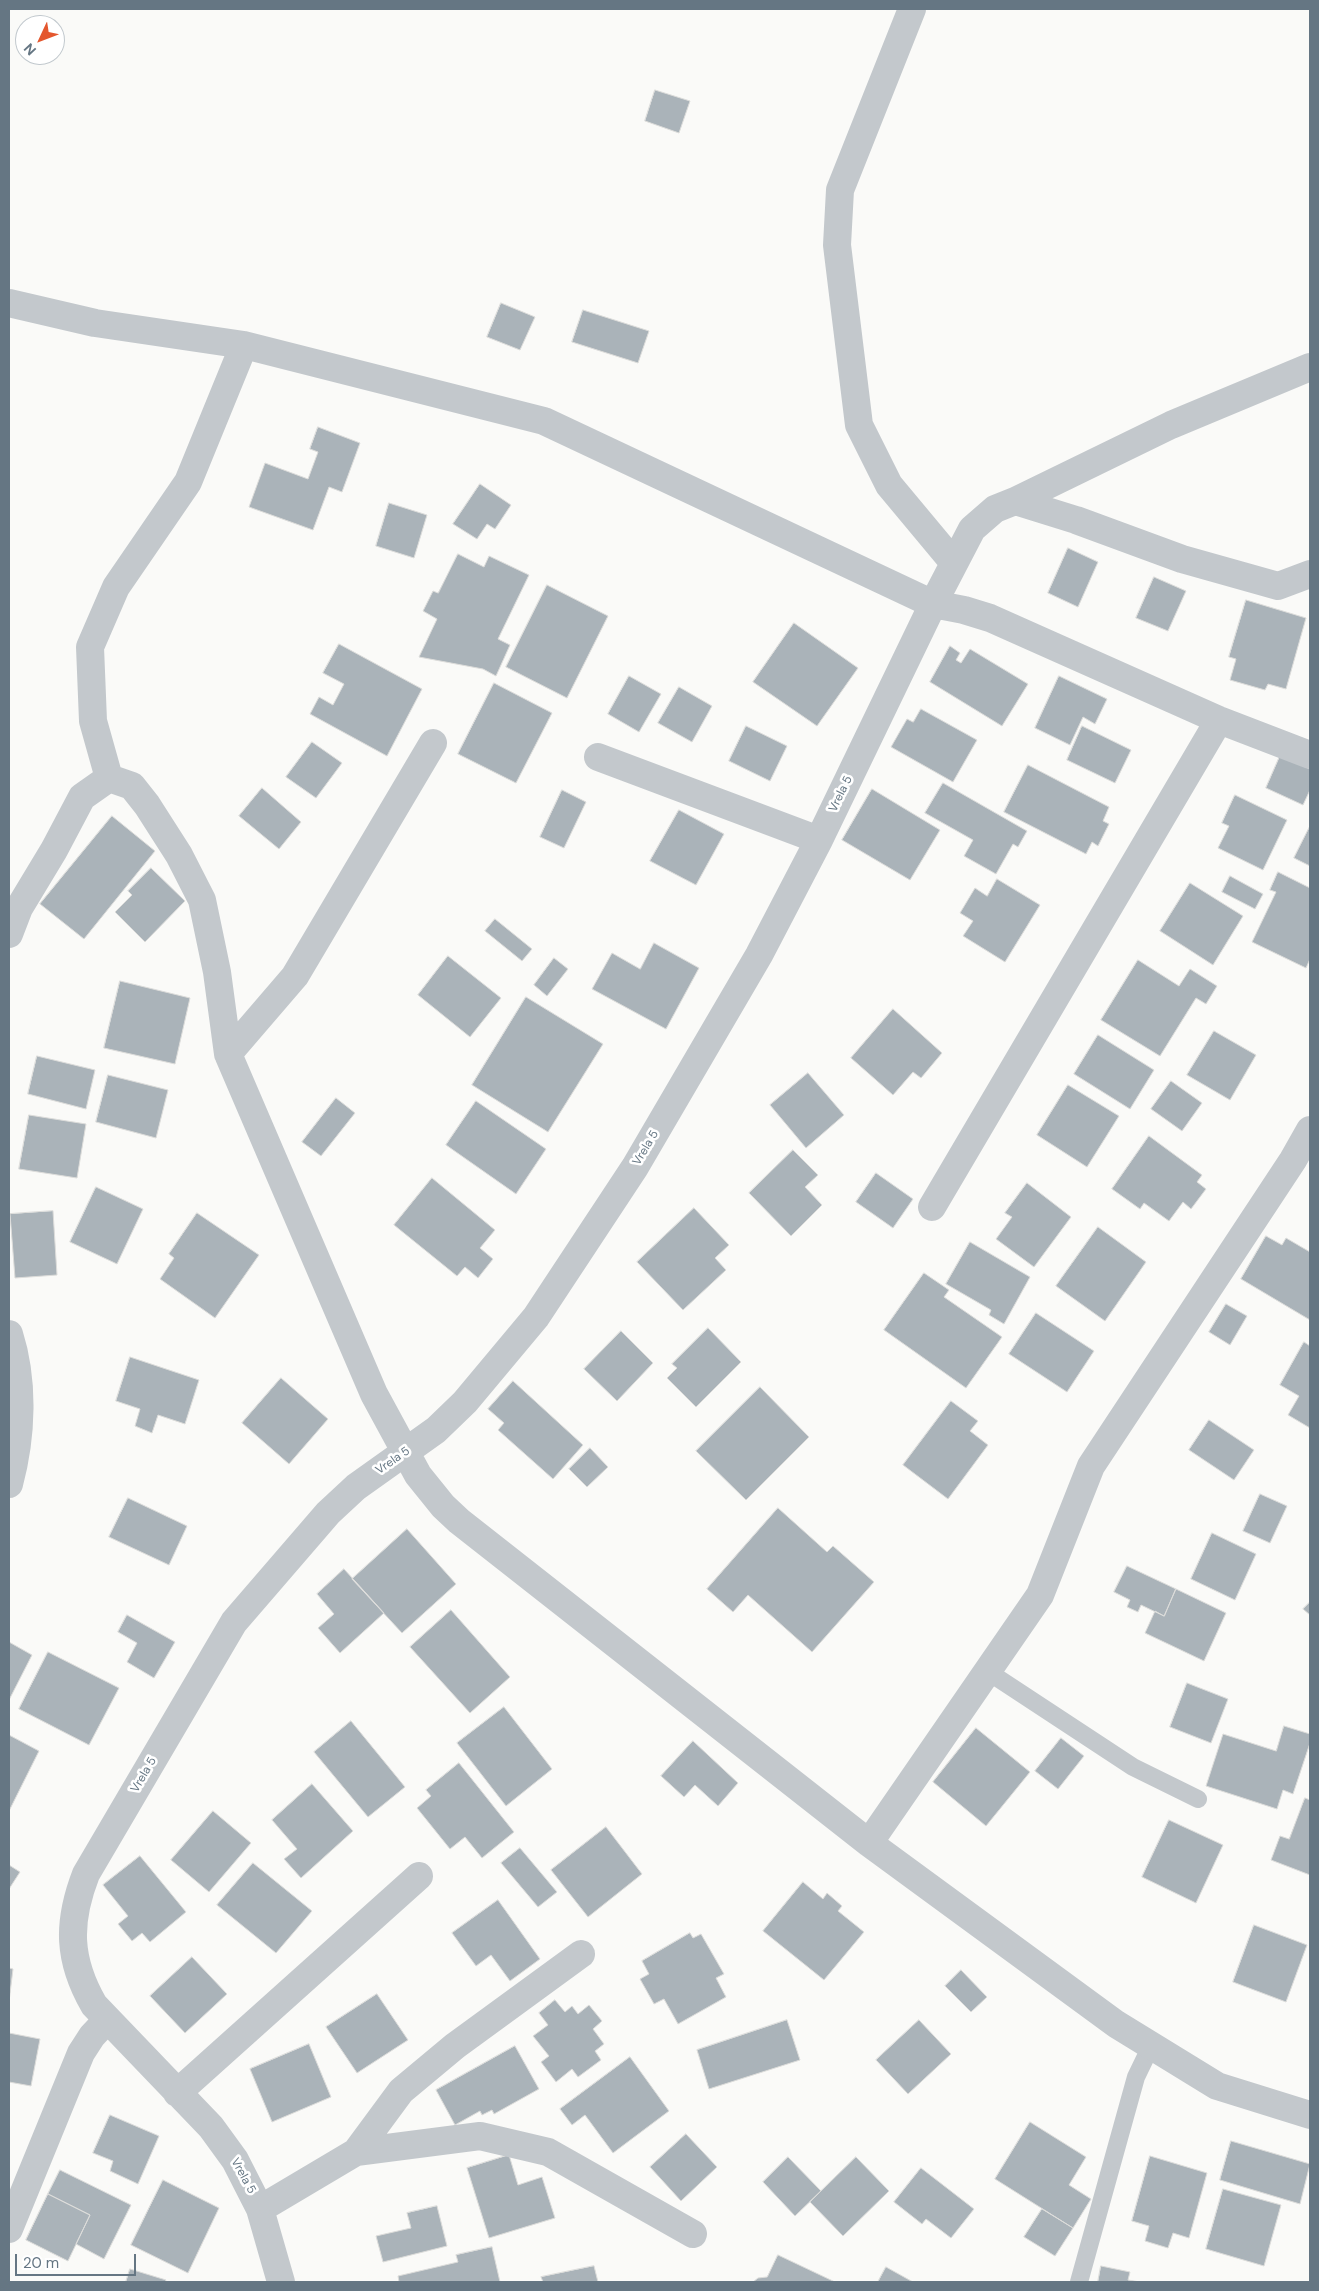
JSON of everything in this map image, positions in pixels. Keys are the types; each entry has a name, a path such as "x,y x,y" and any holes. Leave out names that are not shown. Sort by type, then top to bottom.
{"street":[{"path":"912,9 840,190 837,245 859,425 889,485 954,563"},
{"path":"9,303 95,322 244,345 544,421 928,614 964,610 990,618 1219,720 1310,755"},
{"path":"109,778 93,720 90,647 116,587 188,482 244,345"},
{"name":"Vrela 5","path":"281,2282 260,2209 235,2160 211,2127 107,2020 90,1999 75,1964 72,1936 74,1912 86,1874 234,1622 328,1513 356,1487 436,1430 465,1402 536,1316 635,1167 759,955 819,840 928,614 972,529 995,509 1170,425 1310,367"},
{"path":"1015,501 1076,520 1182,559 1278,586 1310,574"},
{"path":"932,1207 1219,720"},
{"path":"228,1054 295,976 433,743"},
{"path":"598,757 819,840"},
{"path":"9,934 19,908 54,850 82,798 109,778"},
{"path":"109,778 132,786 147,805 179,855 202,900 217,972 228,1054 374,1394 405,1452 432,1493 459,1521 868,1843 1116,2024 1217,2086 1310,2115"},
{"path":"868,1843 1040,1595 1091,1466 1302,1167 1310,1130"},
{"path":"9,1334 14,1351 20,1392 17,1456 9,1484"},
{"path":"178,2093 419,1876"},
{"path":"260,2209 356,2152 401,2091 455,2046 581,1954"},
{"path":"9,2229 82,2053 92,2036 107,2020"},
{"path":"356,2152 480,2136 548,2152 692,2234"}],"lane":[{"path":"987,1671 1133,1767 1198,1799"},
{"path":"1079,2282 1136,2077 1151,2046"}],"building":[{"path":"655,90 690,101 679,133 645,121"},
{"path":"501,303 535,317 520,350 487,337"},
{"path":"583,310 649,331 638,363 572,342"},
{"path":"318,427 360,443 342,492 329,487 313,530 249,507 265,463 308,479 318,452 310,449"},
{"path":"480,484 511,505 495,529 487,524 477,539 453,524"},
{"path":"389,503 427,515 414,558 376,546"},
{"path":"1068,548 1098,562 1078,607 1048,593"},
{"path":"458,554 484,567 489,556 529,575 498,639 510,645 496,676 483,669 419,657 437,619 423,611 433,591 438,593"},
{"path":"1154,577 1186,591 1168,631 1136,618"},
{"path":"547,585 608,616 567,698 506,667"},
{"path":"1246,600 1306,618 1286,689 1268,684 1265,690 1230,680 1236,659 1229,657"},
{"path":"794,623 858,668 817,726 753,682"},
{"path":"339,644 422,689 387,756 310,714 319,697 333,705 344,684 323,673"},
{"path":"950,646 960,653 956,660 961,663 970,649 1028,684 1002,726 930,682"},
{"path":"629,676 661,694 639,732 608,714"},
{"path":"1059,676 1107,699 1095,724 1083,717 1070,745 1035,728"},
{"path":"494,683 552,713 516,783 458,754"},
{"path":"679,687 712,706 692,742 658,723"},
{"path":"921,709 977,740 953,782 891,747 907,719 913,722"},
{"path":"746,726 787,746 770,781 729,761"},
{"path":"1082,726 1131,750 1115,783 1067,760"},
{"path":"312,742 342,763 316,798 286,777"},
{"path":"1280,756 1310,769 1310,790 1303,805 1266,788"},
{"path":"1028,765 1109,807 1103,821 1109,824 1098,846 1092,842 1086,854 1004,812"},
{"path":"943,783 1027,831 1018,847 1013,844 996,874 964,856 973,840 925,813"},
{"path":"262,788 301,822 279,849 239,816"},
{"path":"872,789 940,830 910,880 842,840"},
{"path":"562,790 586,802 564,848 540,837"},
{"path":"1235,795 1287,820 1263,870 1218,848 1229,826 1222,823"},
{"path":"679,810 724,834 696,885 650,861"},
{"path":"112,816 155,851 84,939 40,904"},
{"path":"1310,826 1310,866 1294,858"},
{"path":"151,868 185,901 145,942 115,912 132,895 128,891"},
{"path":"1278,872 1310,888 1310,959 1306,968 1252,942 1276,892 1270,890"},
{"path":"1230,876 1263,894 1255,909 1222,892"},
{"path":"997,879 1040,905 1005,962 963,936 973,921 960,913 975,888 987,896"},
{"path":"1190,883 1243,916 1213,965 1160,931"},
{"path":"495,919 532,949 522,961 485,931"},
{"path":"654,943 699,968 666,1029 592,989 612,953 640,969"},
{"path":"448,956 501,998 470,1037 418,995"},
{"path":"554,958 568,969 547,996 534,985"},
{"path":"1138,960 1179,986 1190,969 1217,986 1206,1004 1196,998 1160,1056 1101,1020"},
{"path":"120,981 190,998 175,1064 104,1048"},
{"path":"526,997 603,1044 548,1132 472,1085"},
{"path":"893,1009 942,1053 921,1078 913,1072 893,1095 851,1058"},
{"path":"1214,1031 1256,1055 1230,1100 1187,1075"},
{"path":"1098,1035 1154,1070 1130,1109 1074,1074"},
{"path":"37,1056 95,1070 86,1109 28,1094"},
{"path":"808,1073 844,1115 806,1148 770,1105"},
{"path":"108,1075 168,1090 156,1138 96,1122"},
{"path":"1171,1081 1202,1103 1182,1131 1151,1109"},
{"path":"1068,1085 1119,1116 1087,1167 1037,1135"},
{"path":"336,1098 355,1113 321,1156 302,1142"},
{"path":"476,1101 546,1149 516,1194 446,1145"},
{"path":"29,1115 86,1124 77,1178 19,1169"},
{"path":"1149,1136 1202,1175 1197,1182 1206,1189 1191,1209 1183,1202 1169,1221 1144,1203 1140,1209 1112,1189"},
{"path":"793,1150 818,1175 805,1187 822,1205 791,1236 749,1193"},
{"path":"876,1173 913,1199 893,1228 856,1202"},
{"path":"432,1178 495,1230 480,1248 493,1259 478,1278 465,1267 457,1276 394,1225"},
{"path":"1027,1183 1071,1217 1034,1267 996,1239 1012,1217 1005,1213"},
{"path":"96,1187 143,1209 117,1264 70,1242"},
{"path":"694,1208 729,1245 715,1258 726,1270 683,1310 637,1262"},
{"path":"53,1211 57,1275 15,1278 10,1214"},
{"path":"197,1213 259,1255 215,1318 160,1279 174,1258 169,1254"},
{"path":"1098,1227 1146,1262 1105,1321 1056,1286"},
{"path":"1266,1236 1282,1245 1286,1238 1310,1252 1310,1320 1241,1279"},
{"path":"970,1242 1030,1277 1004,1324 989,1315 991,1310 946,1284"},
{"path":"924,1273 949,1290 944,1297 1002,1337 966,1388 884,1330"},
{"path":"1226,1304 1247,1316 1230,1345 1209,1332"},
{"path":"1036,1313 1094,1351 1067,1392 1009,1354"},
{"path":"708,1328 741,1362 696,1407 667,1378 677,1368 672,1364"},
{"path":"621,1331 653,1363 617,1401 584,1369"},
{"path":"1304,1342 1310,1346 1310,1428 1288,1415 1299,1396 1280,1385"},
{"path":"130,1357 199,1380 185,1424 158,1415 152,1433 135,1426 140,1409 116,1401"},
{"path":"281,1378 328,1419 289,1464 242,1423"},
{"path":"513,1381 583,1445 553,1479 498,1430 504,1423 488,1409"},
{"path":"760,1387 809,1437 746,1500 696,1451"},
{"path":"951,1401 978,1421 970,1431 988,1445 948,1499 903,1465"},
{"path":"1209,1420 1254,1450 1234,1480 1189,1450"},
{"path":"590,1448 608,1467 587,1487 569,1469"},
{"path":"1260,1494 1287,1506 1270,1543 1243,1531"},
{"path":"128,1498 187,1526 169,1565 109,1537"},
{"path":"778,1508 827,1552 833,1546 874,1582 812,1652 748,1595 733,1612 707,1589"},
{"path":"407,1529 456,1584 402,1633 352,1579"},
{"path":"1212,1533 1256,1554 1235,1600 1191,1579"},
{"path":"1127,1566 1176,1589 1164,1616 1141,1605 1138,1612 1127,1607 1130,1600 1114,1592"},
{"path":"344,1569 384,1613 340,1653 318,1628 334,1614 317,1594"},
{"path":"1176,1589 1226,1613 1204,1661 1145,1633 1155,1611 1164,1616"},
{"path":"1310,1602 1310,1615 1303,1609"},
{"path":"451,1610 510,1677 470,1713 410,1647"},
{"path":"127,1615 175,1642 154,1678 127,1662 137,1643 118,1632"},
{"path":"9,1642 32,1655 9,1700"},
{"path":"48,1652 119,1688 89,1745 19,1709"},
{"path":"1187,1683 1228,1699 1211,1743 1170,1727"},
{"path":"504,1707 552,1769 506,1806 457,1743"},
{"path":"351,1721 405,1787 368,1817 314,1752"},
{"path":"1284,1726 1310,1734 1310,1743 1293,1794 1283,1790 1277,1809 1206,1786 1223,1734 1276,1751"},
{"path":"976,1728 1030,1772 986,1826 933,1782"},
{"path":"9,1735 39,1751 9,1811"},
{"path":"1061,1738 1084,1756 1058,1789 1035,1771"},
{"path":"693,1741 738,1783 718,1806 695,1785 684,1797 661,1776"},
{"path":"459,1763 514,1832 482,1858 465,1837 450,1849 417,1808 431,1796 426,1790"},
{"path":"312,1784 353,1831 301,1878 284,1859 297,1849 272,1820"},
{"path":"1305,1798 1310,1800 1310,1875 1271,1860 1280,1836 1289,1839"},
{"path":"213,1811 251,1843 209,1892 171,1860"},
{"path":"1169,1820 1223,1845 1196,1903 1142,1877"},
{"path":"606,1827 642,1874 588,1917 551,1870"},
{"path":"520,1848 557,1892 538,1907 501,1863"},
{"path":"140,1856 186,1912 150,1942 142,1933 132,1941 118,1924 128,1916 103,1885"},
{"path":"253,1863 312,1911 276,1953 217,1905"},
{"path":"9,1865 20,1872 9,1889"},
{"path":"803,1882 823,1899 827,1893 842,1906 838,1911 864,1932 824,1980 763,1931"},
{"path":"498,1900 540,1959 510,1981 491,1955 476,1966 452,1933"},
{"path":"1254,1925 1307,1945 1286,2002 1233,1982"},
{"path":"690,1933 693,1938 701,1934 724,1974 716,1978 726,1997 678,2024 664,1999 654,2004 640,1979 649,1974 642,1961"},
{"path":"192,1957 227,1994 185,2033 150,1996"},
{"path":"9,1968 13,1969 9,2002"},
{"path":"961,1970 987,1997 971,2012 945,1986"},
{"path":"377,1994 408,2040 357,2073 326,2027"},
{"path":"555,2000 565,2012 572,2006 578,2014 589,2005 602,2021 593,2029 604,2044 595,2051 601,2060 578,2077 572,2069 556,2082 541,2062 549,2056 533,2036 548,2025 539,2013"},
{"path":"787,2020 800,2060 709,2089 697,2050"},
{"path":"919,2020 951,2054 908,2094 876,2060"},
{"path":"9,2033 40,2039 31,2086 9,2082"},
{"path":"309,2044 331,2097 272,2122 250,2069"},
{"path":"515,2046 539,2089 494,2114 492,2110 482,2115 480,2111 455,2125 436,2090"},
{"path":"630,2057 669,2111 613,2153 585,2115 572,2125 560,2109"},
{"path":"110,2115 159,2136 138,2184 110,2171 113,2161 93,2153"},
{"path":"1030,2122 1086,2157 1069,2185 1091,2199 1073,2228 995,2179"},
{"path":"686,2134 717,2167 681,2201 650,2167"},
{"path":"1231,2141 1310,2164 1300,2204 1220,2180"},
{"path":"509,2155 518,2185 542,2177 555,2218 489,2238 467,2168"},
{"path":"1150,2156 1207,2173 1189,2238 1173,2233 1168,2248 1145,2241 1149,2226 1132,2221"},
{"path":"788,2157 821,2191 795,2216 763,2182"},
{"path":"856,2157 889,2191 843,2236 810,2202"},
{"path":"921,2168 974,2209 951,2238 926,2219 922,2224 894,2202"},
{"path":"60,2170 131,2205 104,2259 76,2244 90,2215 48,2194"},
{"path":"163,2180 219,2208 188,2273 131,2245"},
{"path":"1223,2189 1281,2205 1264,2266 1206,2249"},
{"path":"48,2194 90,2215 68,2261 26,2240"},
{"path":"437,2206 447,2246 383,2262 376,2236 411,2228 407,2213"},
{"path":"1042,2209 1073,2228 1055,2256 1024,2237"},
{"path":"492,2247 500,2282 399,2282 398,2276 458,2262 456,2255"},
{"path":"778,2255 835,2282 753,2282 758,2278 767,2277"},
{"path":"594,2266 598,2282 543,2282 541,2277"},
{"path":"1101,2266 1130,2272 1128,2280 1140,2282 1098,2282"},
{"path":"886,2267 913,2282 878,2282"},
{"path":"130,2269 166,2280 165,2282 126,2282"}]}
